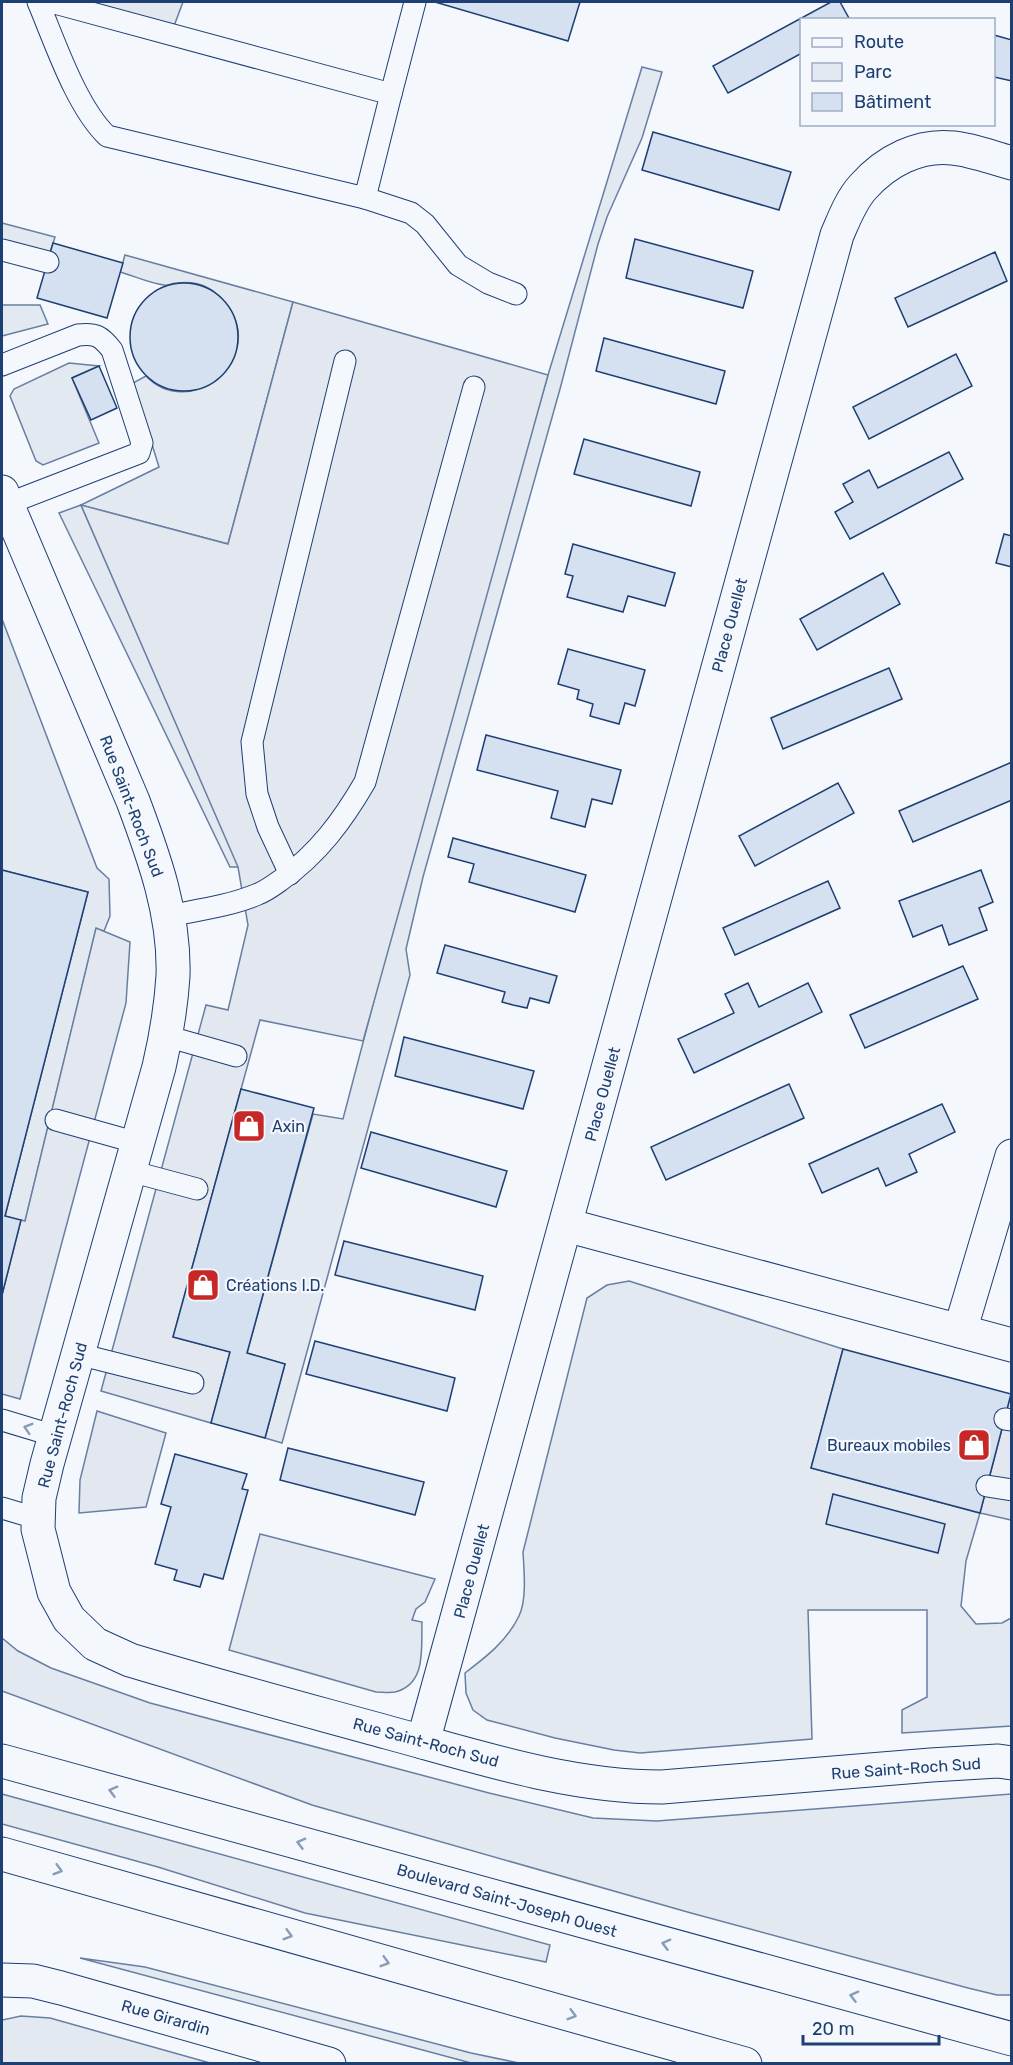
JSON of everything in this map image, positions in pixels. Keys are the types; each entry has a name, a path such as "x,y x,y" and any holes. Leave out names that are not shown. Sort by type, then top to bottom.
{"street":[{"name":"Place Ouellet","path":"423,1742 837,235 862,188 886,165 920,150 953,148 1011,163"},
{"name":"Rue Saint-Roch Sud","path":"4,498 133,801 150,847 164,893 173,974 166,1036 159,1067 39,1498 40,1538 54,1592 69,1619 95,1644 130,1660 423,1742 556,1776 626,1787 662,1787 931,1765 1011,1762"},
{"path":"960,1331 1011,1156"},
{"path":"566,1226 1011,1345"},
{"name":"Boulevard Saint-Joseph Ouest","path":"2,1761 1011,2039"},
{"path":"2,1854 745,2064"},
{"name":"Rue Girardin","path":"2,1980 33,1981 61,1988 329,2064"}],"lane":[{"path":"38,2 75,87 95,125 107,136 365,198 411,213 425,224 458,265 488,284 516,294"},
{"path":"51,2 93,7 391,94"},
{"path":"365,198 415,2"},
{"path":"2,250 48,262"},
{"path":"2,365 78,335 91,333 103,338 112,350 142,443 139,453 4,498"},
{"path":"290,874 268,827 257,794 252,742 345,361"},
{"path":"168,916 260,894 290,874 322,844 348,810 365,782 474,387"},
{"path":"166,1036 236,1056"},
{"path":"56,1120 197,1189"},
{"path":"78,1354 193,1383"},
{"path":"2,1420 55,1436"},
{"path":"987,1486 1011,1490"},
{"path":"2,1508 39,1519"}],"green space":[{"path":"642,67 662,72 642,138 607,217 598,244 560,389 423,877 406,949 410,975 282,1443 265,1438 285,1364 247,1353 313,1114 343,1119 433,775 548,375"},
{"path":"2,223 55,237 50,253 2,243"},
{"path":"125,255 293,302 228,544 81,505 159,467 133,383 146,376 164,388 183,392 201,388 218,378 230,363 237,346 237,326 228,307 214,292 197,284 164,285 120,272"},
{"path":"2,305 40,305 48,324 2,336"},
{"path":"69,363 99,366 72,378 99,443 43,465 36,461 10,396 14,389"},
{"path":"81,505 239,867 230,867 59,513"},
{"path":"2,619 97,868 109,879 110,916 104,931 96,929 25,1222 5,1216 88,892 2,870"},
{"path":"629,1281 843,1349 811,1468 980,1513 966,1561 961,1606 976,1624 1002,1623 1011,1618 1011,1726 902,1733 902,1710 927,1697 927,1610 808,1610 812,1739 640,1753 555,1738 487,1720 473,1710 466,1693 465,1673 502,1641 522,1609 523,1552 587,1298 607,1285"},
{"path":"260,1534 435,1579 425,1602 416,1609 412,1620 422,1622 420,1664 413,1681 405,1688 395,1692 376,1692 229,1650"},
{"path":"2,1638 18,1651 51,1668 150,1703 489,1793 593,1818 657,1821 1011,1794 1011,1995 997,1995 968,1988 691,1913 312,1805 2,1691"},
{"path":"2,1794 550,1945 546,1962 305,1913 158,1867 2,1824"},
{"path":"80,1958 145,1967 471,2053 519,2063 471,2063"},
{"path":"21,2016 50,2018 210,2063 2,2063 2,2020"}],"shaded area":[{"path":"51,2 183,2 171,34"},
{"path":"293,302 548,375 363,1041 260,1020 173,1337 230,1352 211,1423 101,1391 206,1005 228,1010 248,925 238,867 81,505 228,544"},
{"path":"96,928 130,942 126,1003 20,1399 2,1394 2,1295 21,1220 25,1221"},
{"path":"1011,1394 1011,1520 980,1513"},
{"path":"97,1411 166,1433 146,1507 79,1513 80,1480"}],"building":[{"path":"435,2 580,2 568,41"},
{"path":"831,2 840,2 849,18 802,18"},
{"path":"800,19 800,54 728,93 713,66"},
{"path":"995,35 1012,40 1012,81 995,77"},
{"path":"653,132 791,172 779,210 642,170"},
{"path":"635,239 753,271 743,308 626,278"},
{"path":"53,243 123,263 107,318 37,298"},
{"path":"995,252 1007,281 908,327 895,298"},
{"path":"184,283 205,287 222,299 234,316 238,337 234,358 222,375 205,387 184,391 163,387 146,375 134,358 130,337 134,316 146,299 163,287"},
{"path":"604,338 725,371 716,404 596,371"},
{"path":"956,354 972,386 869,439 853,407"},
{"path":"99,366 117,408 91,420 72,378"},
{"path":"584,439 700,472 691,506 574,474"},
{"path":"949,452 963,479 850,539 835,512 853,502 843,484 869,470 878,488"},
{"path":"1004,534 1012,536 1012,567 996,563"},
{"path":"573,544 675,573 665,606 628,596 623,612 567,597 573,576 565,574"},
{"path":"883,573 900,604 817,650 800,619"},
{"path":"568,649 645,670 635,706 625,703 619,724 590,716 593,704 577,699 579,690 558,684"},
{"path":"889,668 902,699 783,749 771,718"},
{"path":"486,735 621,770 612,804 592,799 585,827 551,818 558,791 477,770"},
{"path":"1012,762 1012,800 913,842 899,811"},
{"path":"838,783 854,813 755,866 739,836"},
{"path":"453,838 586,875 575,912 469,882 474,864 448,857"},
{"path":"2,870 88,892 5,1216 21,1220 2,1295"},
{"path":"981,870 993,902 979,908 987,930 949,945 942,925 913,937 899,901"},
{"path":"828,881 840,908 735,955 723,928"},
{"path":"445,945 557,976 549,1003 530,998 527,1008 513,1005 502,1002 505,992 437,973"},
{"path":"963,966 978,999 865,1048 850,1015"},
{"path":"748,983 759,1007 808,983 822,1012 694,1073 678,1039 734,1013 725,994"},
{"path":"404,1037 534,1071 523,1109 395,1076"},
{"path":"789,1084 804,1118 666,1180 651,1147"},
{"path":"241,1089 314,1108 247,1353 285,1364 265,1438 211,1423 230,1352 173,1337"},
{"path":"942,1104 955,1132 909,1154 917,1172 886,1186 878,1168 822,1193 809,1164"},
{"path":"371,1132 507,1171 496,1207 361,1168"},
{"path":"344,1241 483,1276 475,1310 335,1275"},
{"path":"315,1341 455,1378 447,1411 306,1374"},
{"path":"843,1349 1011,1394 980,1513 811,1468"},
{"path":"288,1448 424,1482 415,1515 280,1480"},
{"path":"175,1454 247,1474 242,1489 248,1490 223,1579 204,1574 200,1587 174,1580 177,1570 155,1564 171,1507 161,1504"},
{"path":"833,1494 945,1524 938,1553 826,1524"}],"place":[{"name":"Axin","path":"249,1126"},
{"name":"Créations I.D.","path":"203,1285"},
{"name":"Bureaux mobiles","path":"974,1445"}]}
